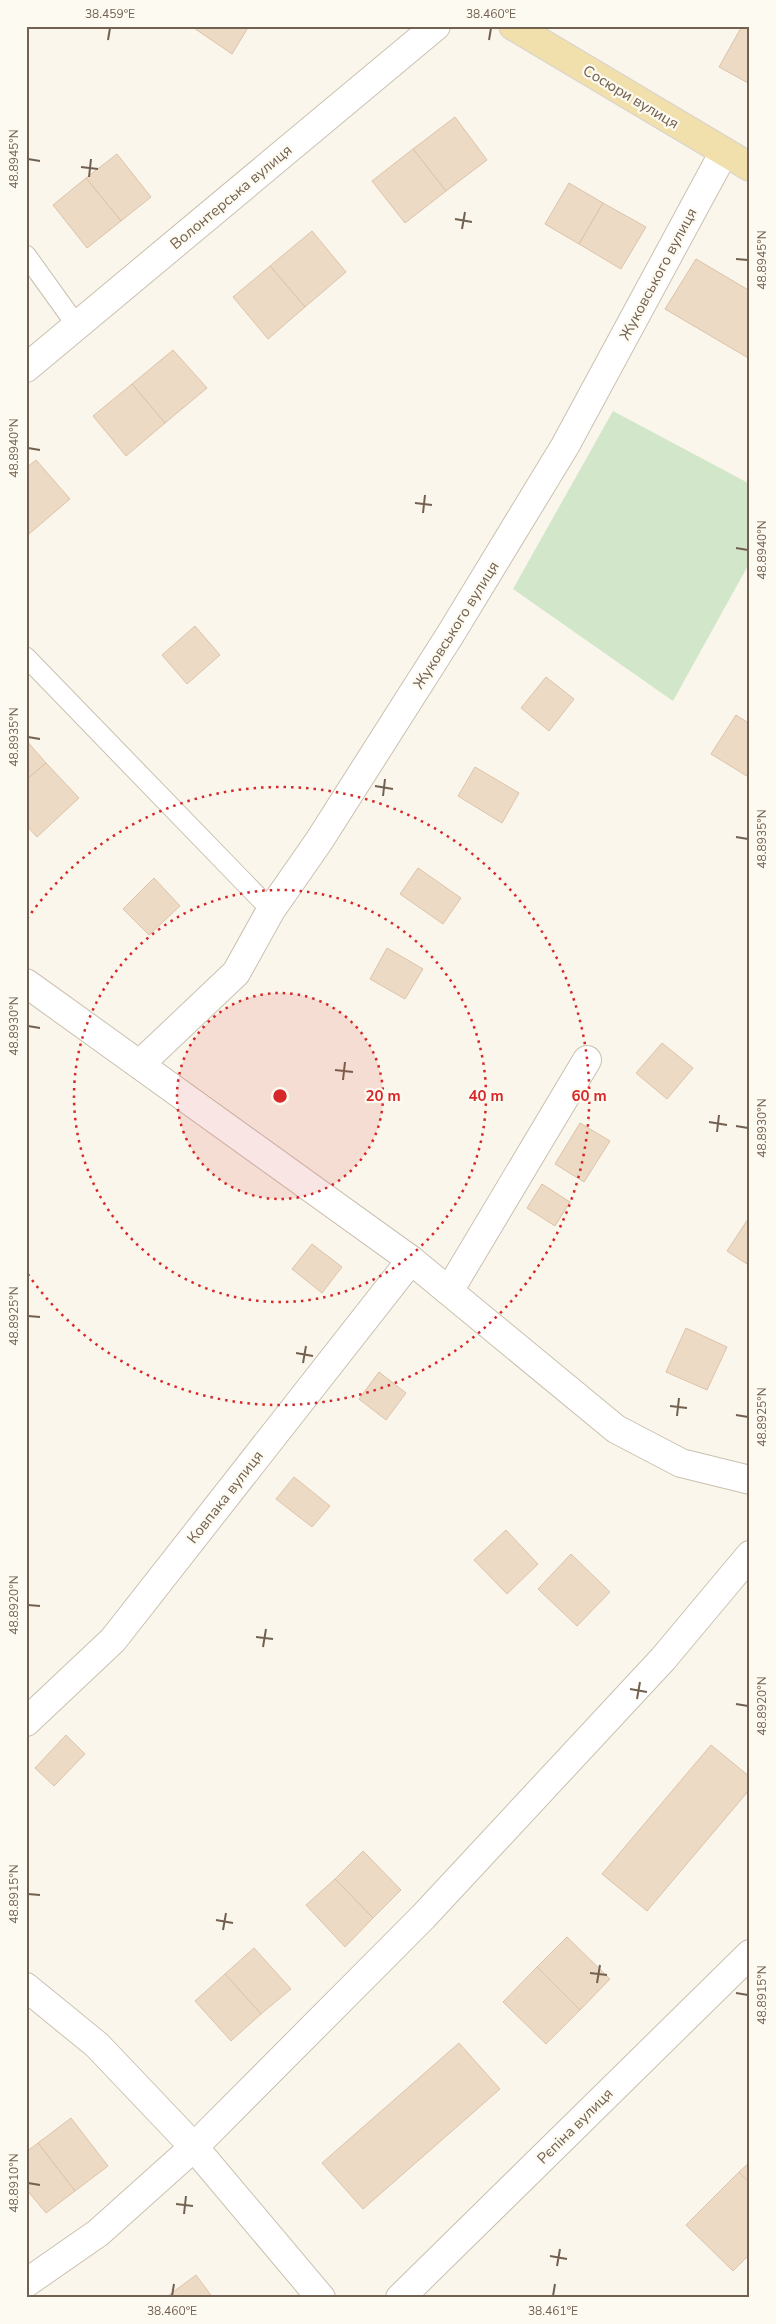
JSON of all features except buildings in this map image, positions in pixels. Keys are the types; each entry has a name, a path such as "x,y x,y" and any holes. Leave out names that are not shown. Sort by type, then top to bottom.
{"main road":[{"name":"Сосюри вулиця","path":"514,26 750,167"}],"street":[{"name":"Волонтерська вулиця","path":"26,368 436,26"},
{"name":"Жуковського вулиця","path":"140,1064 236,972 272,910 319,841 450,635 565,446 724,152"},
{"path":"26,982 411,1260 616,1429 681,1463 750,1480"},
{"path":"449,1291 587,1060"},
{"name":"Ковпака вулиця","path":"26,1722 113,1640 411,1260"},
{"path":"26,2283 98,2233 194,2147 423,1917 663,1659 750,1555"},
{"name":"Рєпіна вулиця","path":"400,2298 750,1954"},
{"path":"26,1987 97,2045 194,2147 321,2298"}],"lane":[{"path":"26,255 77,326"},
{"path":"26,657 272,910"}],"green space":[{"path":"613,411 750,484 750,562 673,701 513,589"}]}
